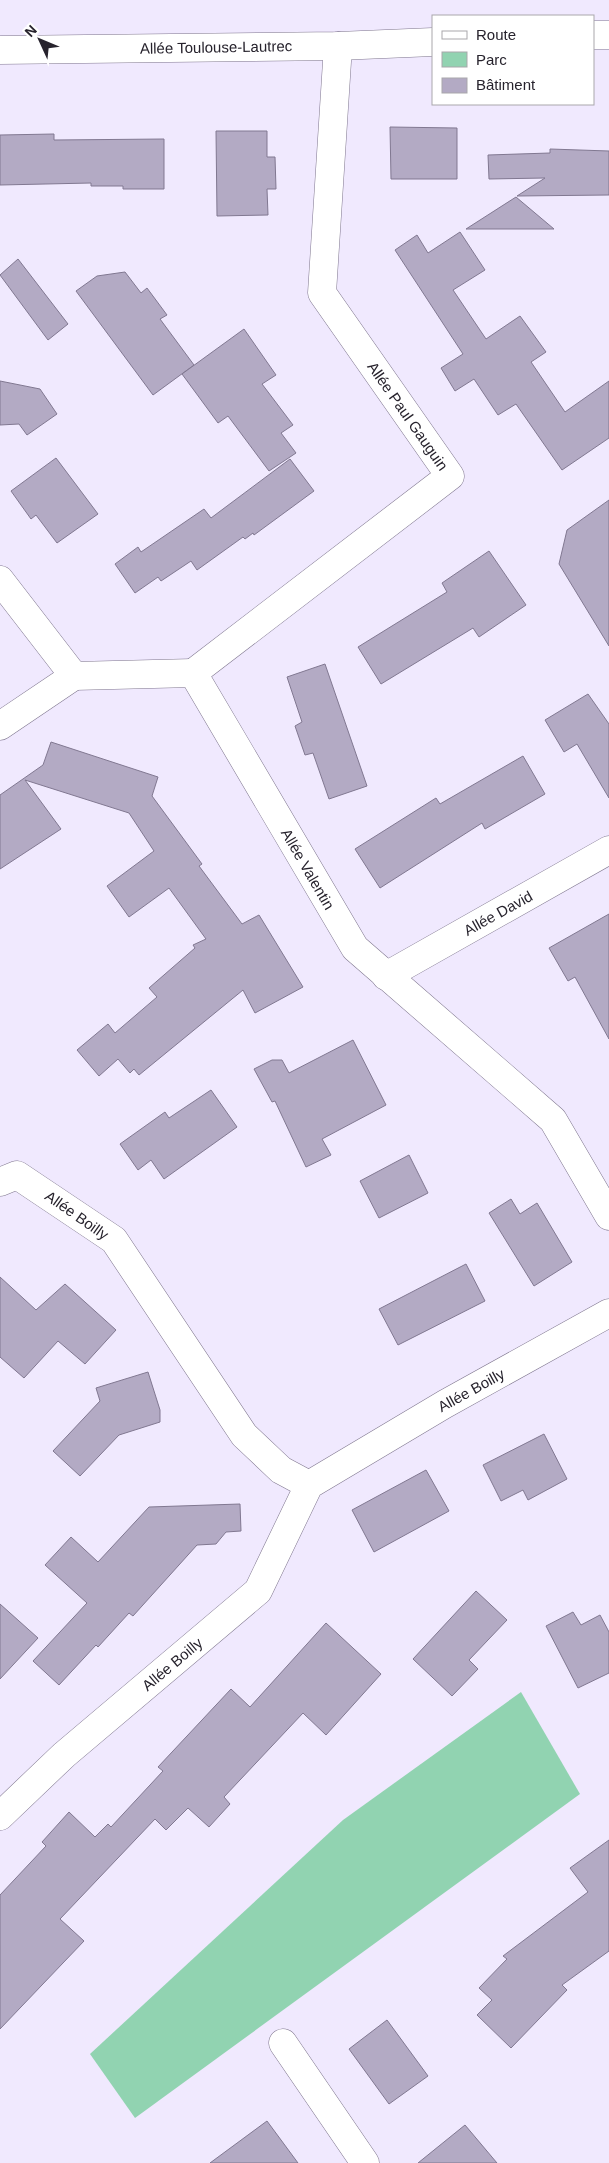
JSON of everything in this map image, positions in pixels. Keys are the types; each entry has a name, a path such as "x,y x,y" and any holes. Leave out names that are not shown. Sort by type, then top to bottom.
{"street":[{"path":"594,36 609,35"},
{"name":"Allée Toulouse-Lautrec","path":"0,50 338,46 432,42"},
{"name":"Allée Paul Gauguin","path":"193,673 450,476 322,293 338,46"},
{"path":"0,580 74,676"},
{"path":"0,726 74,676 193,673"},
{"name":"Allée Valentin","path":"193,673 354,948 553,1120 609,1216"},
{"name":"Allée David","path":"386,976 609,850"},
{"name":"Allée Boilly","path":"0,1182 17,1175 114,1240 244,1435 281,1470 308,1485"},
{"name":"Allée Boilly","path":"0,1816 64,1754 258,1591 308,1485 445,1404 609,1313"},
{"path":"283,2043 365,2163"}],"green space":[{"path":"521,1692 580,1794 135,2118 90,2054 343,1820"}],"building":[{"path":"390,127 457,128 457,179 391,179"},
{"path":"216,131 267,131 267,157 275,157 276,189 267,189 268,215 217,216"},
{"path":"54,134 54,140 164,139 164,189 123,189 123,186 91,186 91,183 0,185 0,135"},
{"path":"550,149 609,151 609,195 517,196 545,178 489,179 488,155 550,153"},
{"path":"516,197 554,229 466,229"},
{"path":"460,232 485,270 453,290 486,339 520,316 546,352 531,362 565,412 609,381 609,438 562,470 516,404 498,415 474,379 455,391 441,368 463,354 395,250 417,235 428,253"},
{"path":"18,259 68,324 48,340 0,275"},
{"path":"125,272 141,293 147,288 167,315 160,319 194,365 153,395 76,291 97,276"},
{"path":"244,329 276,375 262,384 293,425 281,433 296,453 269,471 228,416 218,423 182,374"},
{"path":"0,381 40,389 57,414 27,435 19,424 0,425"},
{"path":"56,458 98,514 57,543 36,515 31,519 11,491"},
{"path":"290,459 314,491 254,535 253,533 245,539 243,537 197,570 191,561 161,581 158,577 135,593 115,564 138,547 141,552 204,509 211,518"},
{"path":"609,500 609,646 559,564 567,530"},
{"path":"489,551 526,605 479,637 473,628 381,684 358,647 447,592 442,583"},
{"path":"325,664 367,786 329,799 313,753 305,755 295,726 302,722 287,677"},
{"path":"588,694 609,724 609,798 577,744 564,752 545,720"},
{"path":"51,742 158,777 152,796 202,864 199,866 242,924 259,915 303,987 255,1013 243,990 139,1075 134,1069 130,1073 118,1059 99,1076 77,1050 108,1024 115,1033 157,997 149,988 195,948 193,945 206,939 169,888 129,917 107,886 154,851 129,813 25,780 61,829 0,869 0,795 43,765"},
{"path":"523,756 545,794 485,829 482,823 380,888 355,849 436,798 440,804"},
{"path":"609,914 609,1039 575,977 568,981 549,948"},
{"path":"353,1040 386,1105 322,1139 331,1155 306,1167 275,1101 272,1102 254,1069 272,1060 282,1060 289,1073"},
{"path":"211,1090 237,1127 164,1179 151,1160 138,1170 120,1144 165,1112 169,1118"},
{"path":"409,1155 428,1193 379,1218 360,1181"},
{"path":"511,1199 520,1214 537,1203 572,1262 534,1286 489,1213"},
{"path":"466,1264 485,1301 398,1345 379,1309"},
{"path":"0,1277 36,1310 65,1284 116,1330 85,1364 58,1341 24,1378 0,1357"},
{"path":"148,1372 160,1410 160,1422 119,1435 80,1476 53,1451 100,1401 96,1388"},
{"path":"544,1434 567,1479 528,1500 523,1490 501,1501 483,1465"},
{"path":"426,1470 449,1511 374,1552 352,1510"},
{"path":"240,1504 241,1531 226,1532 216,1544 197,1545 133,1616 129,1613 59,1685 33,1661 87,1603 45,1565 71,1537 98,1562 149,1507"},
{"path":"476,1591 507,1620 469,1660 478,1669 452,1696 413,1659"},
{"path":"0,1604 38,1638 0,1679"},
{"path":"573,1612 581,1625 600,1615 609,1632 609,1673 578,1688 546,1626"},
{"path":"326,1623 381,1674 326,1735 303,1713 224,1797 230,1804 209,1827 188,1808 166,1830 155,1819 60,1919 84,1941 0,2029 0,1895 46,1846 42,1842 69,1812 95,1837 108,1824 111,1827 163,1771 158,1767 231,1689 250,1707"},
{"path":"609,1840 609,1951 562,1985 567,1990 511,2048 477,2015 492,2000 479,1988 507,1959 503,1956 588,1892 570,1868"},
{"path":"387,2020 428,2076 389,2104 349,2049"},
{"path":"267,2121 298,2163 210,2163"},
{"path":"465,2125 497,2163 418,2163"}]}
